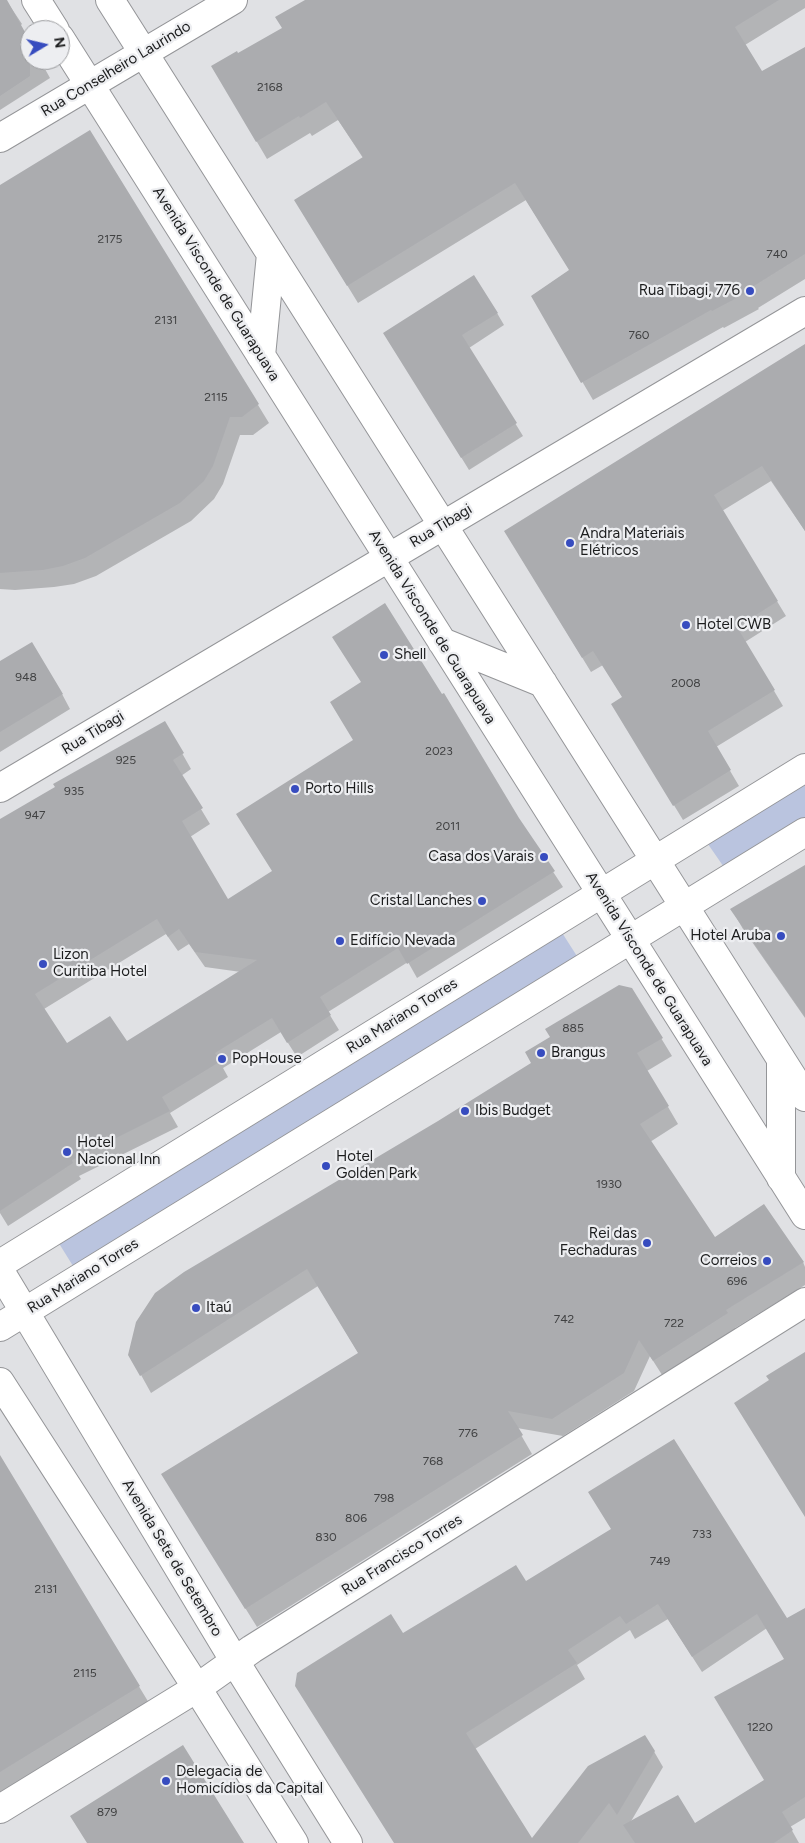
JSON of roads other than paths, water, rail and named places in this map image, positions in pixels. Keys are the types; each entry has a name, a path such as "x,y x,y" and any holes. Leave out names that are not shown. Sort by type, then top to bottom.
{"main road":[{"path":"36,0 49,20"},
{"path":"110,0 805,1097"},
{"name":"Rua Conselheiro Laurindo","path":"0,138 233,0"},
{"name":"Avenida Visconde de Guarapuava","path":"70,54 805,1215"},
{"path":"261,356 271,254"},
{"name":"Rua Tibagi","path":"0,788 805,311"},
{"path":"442,642 542,682"},
{"name":"Rua Mariano Torres","path":"0,1264 805,768"},
{"name":"Rua Mariano Torres","path":"0,1327 805,832"},
{"path":"781,1060 781,1178"},
{"name":"Avenida Sete de Setembro","path":"0,1271 234,1660 348,1843"},
{"name":"Rua Francisco Torres","path":"0,1809 197,1688 234,1660 805,1302"},
{"path":"0,1382 197,1688 294,1843"}],"place":[{"name":"Rua Tibagi, 776","path":"750,291"},
{"name":"Andra Materiais Elétricos","path":"570,543"},
{"name":"Hotel CWB","path":"686,625"},
{"name":"Shell","path":"384,655"},
{"name":"Porto Hills","path":"295,789"},
{"name":"Casa dos Varais","path":"544,857"},
{"name":"Cristal Lanches","path":"482,901"},
{"name":"Hotel Aruba","path":"781,936"},
{"name":"Edifício Nevada","path":"340,941"},
{"name":"Lizon Curitiba Hotel","path":"43,964"},
{"name":"Brangus","path":"541,1053"},
{"name":"PopHouse","path":"222,1059"},
{"name":"Ibis Budget","path":"465,1111"},
{"name":"Hotel Nacional Inn","path":"67,1152"},
{"name":"Hotel Golden Park","path":"326,1166"},
{"name":"Rei das Fechaduras","path":"647,1243"},
{"name":"Correios","path":"767,1261"},
{"name":"Itaú","path":"196,1308"},
{"name":"Delegacia de Homicídios da Capital","path":"166,1781"}]}
